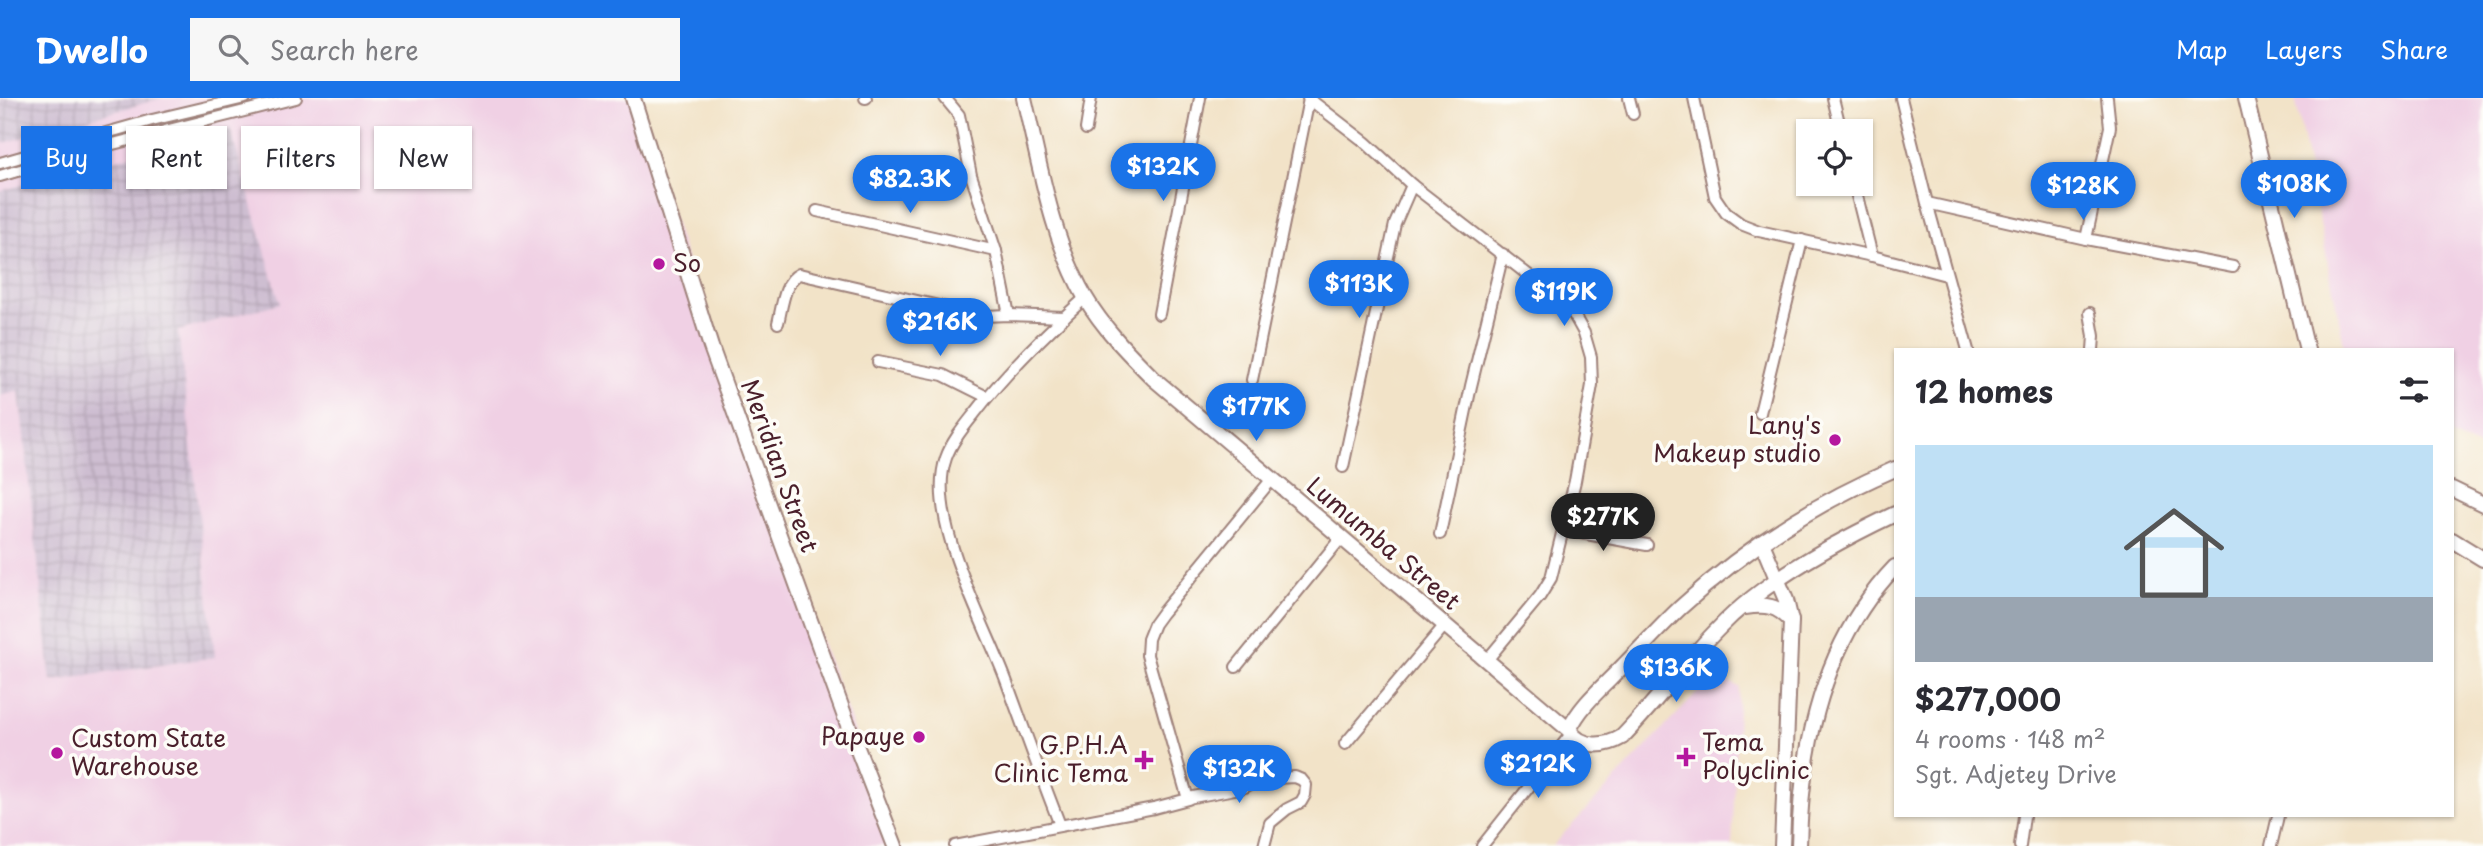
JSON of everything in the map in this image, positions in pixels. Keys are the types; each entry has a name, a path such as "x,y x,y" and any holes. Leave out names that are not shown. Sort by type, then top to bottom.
{"main road":[{"name":"Meridian Street","path":"633,98 711,347 845,718 895,846"},
{"name":"Lumumba Street","path":"1024,98 1053,216 1068,260 1085,298 1106,328 1154,379 1570,732"},
{"path":"2246,98 2307,348"},
{"path":"1894,469 1820,506 1728,568 1678,610 1574,719 1570,732 1583,742 1593,745 1613,742 1622,737 1721,626 1744,607 1776,581 1821,552 1894,515"},
{"path":"2454,490 2483,504"},
{"path":"2454,541 2483,559"},
{"path":"1762,543 1786,600 1791,621 1782,846"},
{"path":"1799,846 1806,760 1821,691 1829,669 1856,618 1894,568"},
{"path":"1744,607 1773,606 1791,621"}],"street":[{"path":"0,163 152,120 245,98"},
{"path":"0,176 89,150 296,98"},
{"path":"945,98 959,115 971,175 996,251 1009,315"},
{"path":"1086,129 1091,98"},
{"path":"1159,314 1200,98"},
{"path":"1629,98 1633,114"},
{"path":"1694,98 1715,197 1726,213 1741,224 1946,275"},
{"path":"1833,98 1839,119"},
{"path":"1901,98 1967,348"},
{"path":"2086,239 2110,127 2107,98"},
{"path":"1252,380 1308,99 1364,142 1412,185 1553,294 1574,315 1584,333 1591,357 1592,385 1558,558 1546,587 1487,660"},
{"path":"1343,467 1395,224 1412,185"},
{"path":"1857,196 1872,256"},
{"path":"1927,203 2086,239 2233,267"},
{"path":"817,211 996,251"},
{"path":"1760,413 1802,240"},
{"path":"1440,534 1471,386 1503,254"},
{"path":"778,323 789,284 793,277 799,274 983,316 1064,317"},
{"path":"1060,825 1006,679 951,544 942,498 942,476 946,457 956,439 987,397 1085,298"},
{"path":"2090,313 2093,348"},
{"path":"878,362 943,375 987,397"},
{"path":"1188,798 1154,684 1147,655 1148,639 1162,613 1272,479"},
{"path":"1564,530 1647,545"},
{"path":"1236,667 1341,538"},
{"path":"1345,744 1445,625"},
{"path":"1482,846 1570,732"},
{"path":"955,846 1165,806 1188,798 1245,787 1258,779 1296,777 1302,780 1306,785 1301,802 1270,822 1264,846"},
{"path":"2020,846 2024,817"},
{"path":"2271,846 2278,817"}],"shaded area":[{"path":"0,98 633,98 740,421 897,846 0,846"},
{"path":"0,98 162,98 63,126 21,126 21,138 0,144"},
{"path":"2295,98 2483,98 2483,448 2454,437 2454,348 2345,348"},
{"path":"230,128 241,166 241,189 247,189 280,303 178,331 215,657 51,681 19,391 0,396 0,191 21,185 21,189 112,189 112,160 126,156 126,189 227,189 227,129"},
{"name":"Tema Polyclinic","path":"1715,674 1739,687 1732,846 1552,846"}],"place":[{"name":"So","path":"659,264"},
{"name":"Lany's Makeup studio","path":"1835,440"},
{"name":"Papaye","path":"919,737"},
{"name":"Custom State Warehouse","path":"57,753"},
{"name":"Tema Polyclinic","path":"1686,757"},
{"name":"G.P.H.A Clinic Tema","path":"1144,760"}]}
